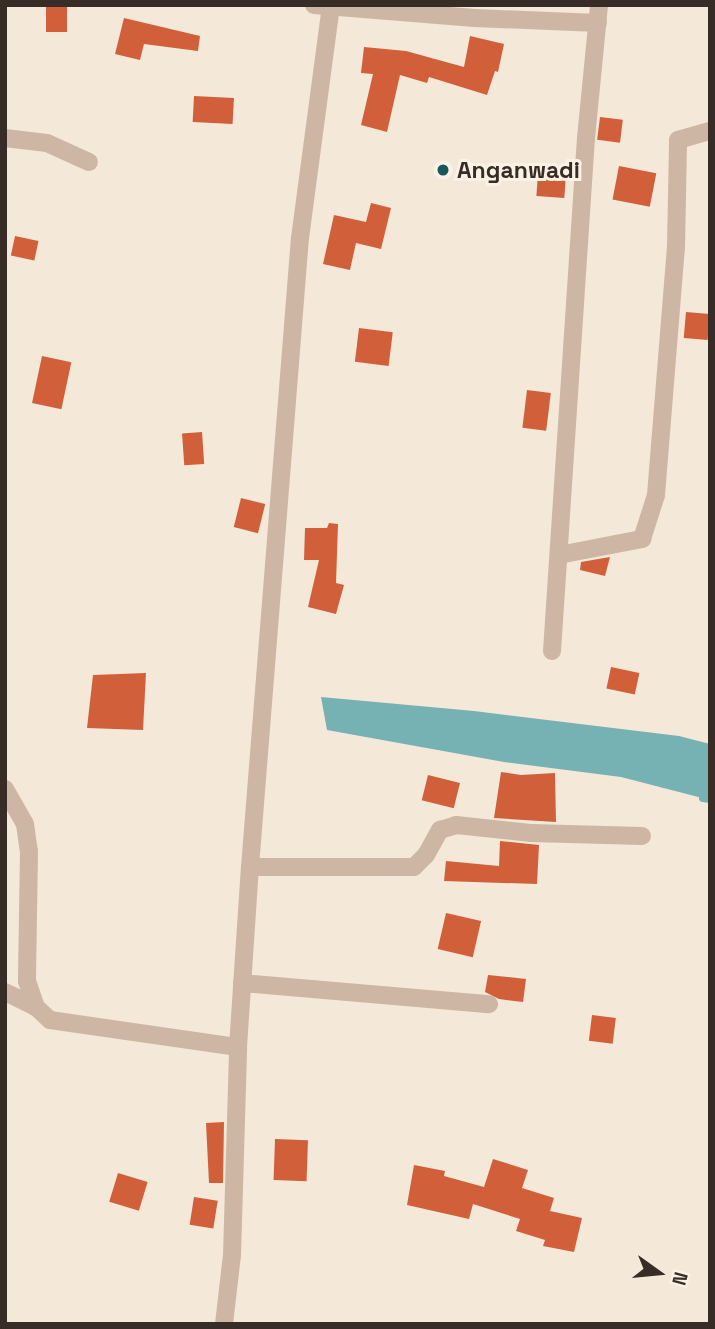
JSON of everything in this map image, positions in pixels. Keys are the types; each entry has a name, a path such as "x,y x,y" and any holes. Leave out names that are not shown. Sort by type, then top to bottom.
{"street":[{"path":"224,1324 232,1255 238,1047 250,867 300,238 325,6 474,18 598,14 586,138 552,651"},
{"path":"559,555 642,540 656,495 677,248 678,140 710,131"},
{"path":"5,138 47,144 89,162"},
{"path":"5,789 26,824 29,851 27,981 36,1007"},
{"path":"250,867 414,867 426,855 440,830 456,825 531,833 642,836"},
{"path":"242,983 489,1004"},
{"path":"5,992 36,1007 50,1020 238,1047"}],"water":[{"path":"321,697 474,711 679,736 710,744 710,800 621,777 504,762 327,730"}],"building":[{"path":"46,5 67,5 67,32 46,32"},
{"path":"124,18 200,36 198,51 144,44 140,60 115,54"},
{"path":"470,36 504,44 498,72 495,71 487,95 429,77 427,83 400,75 387,132 361,125 373,74 361,73 364,47 406,51 464,67"},
{"path":"194,96 234,98 233,124 193,122"},
{"path":"600,117 623,120 620,143 597,140"},
{"path":"619,166 656,173 650,207 613,199"},
{"path":"538,173 566,175 564,198 536,196"},
{"path":"371,203 391,208 381,249 356,243 350,270 323,264 334,215 366,222"},
{"path":"15,236 38,241 34,261 11,256"},
{"path":"686,312 710,314 708,340 684,338"},
{"path":"359,328 393,332 389,366 355,362"},
{"path":"42,356 71,362 61,409 32,403"},
{"path":"527,390 551,393 546,431 522,428"},
{"path":"202,432 204,464 184,465 182,433"},
{"path":"241,498 265,504 258,533 234,527"},
{"path":"329,523 338,524 336,583 344,585 336,614 308,607 319,560 304,560 305,528 327,528"},
{"path":"610,557 605,576 580,570 581,562"},
{"path":"611,667 639,673 635,695 606,689"},
{"path":"146,673 143,730 87,728 93,675"},
{"path":"501,772 521,775 555,773 556,822 494,818"},
{"path":"428,775 460,783 454,808 422,800"},
{"path":"500,841 539,845 537,884 444,881 446,861 499,866"},
{"path":"446,913 481,921 473,957 438,949"},
{"path":"488,975 526,979 523,1002 499,999 485,992"},
{"path":"592,1015 616,1018 613,1044 589,1041"},
{"path":"224,1122 223,1183 209,1183 206,1123"},
{"path":"275,1139 308,1140 307,1181 274,1180"},
{"path":"493,1159 528,1170 522,1188 554,1198 550,1211 582,1218 574,1252 543,1246 545,1240 516,1231 520,1219 473,1204 469,1219 407,1205 414,1165 445,1171 444,1176 484,1187"},
{"path":"118,1173 148,1182 139,1211 109,1202"},
{"path":"194,1197 218,1201 213,1228 190,1225"}],"waterway":[{"path":"703,798 710,799"}],"place":[{"name":"Anganwadi","path":"443,170"}]}
